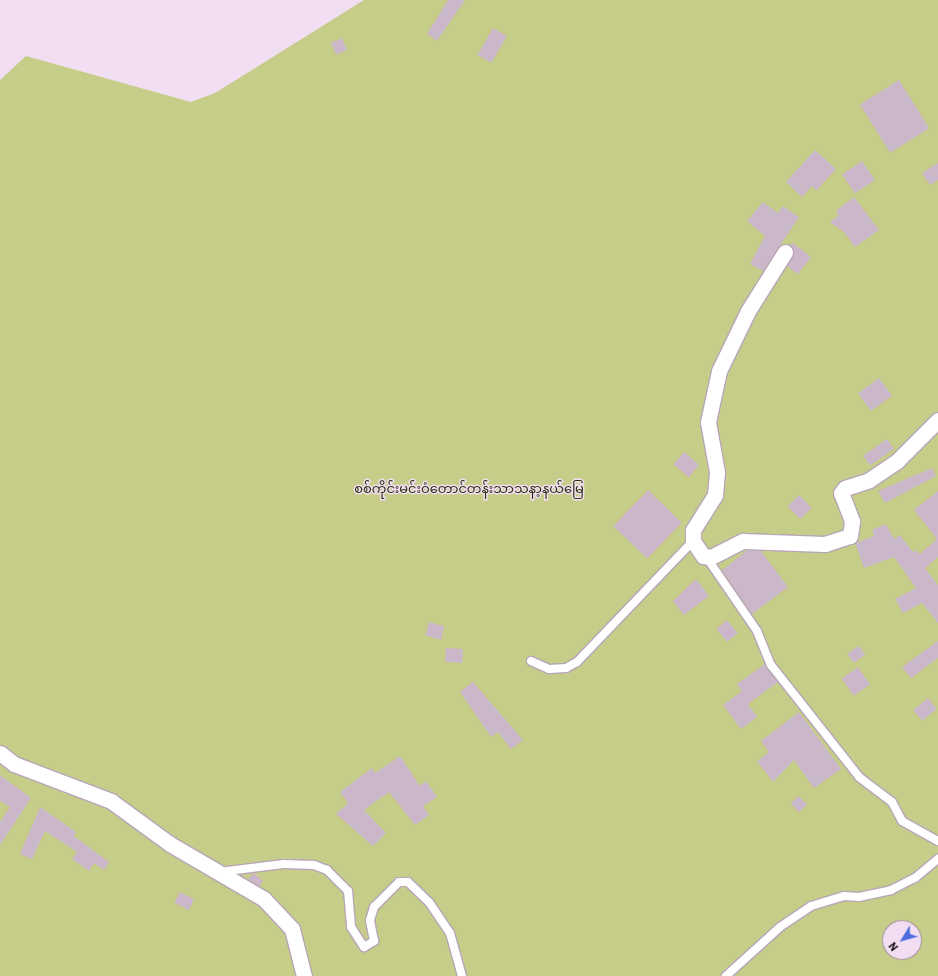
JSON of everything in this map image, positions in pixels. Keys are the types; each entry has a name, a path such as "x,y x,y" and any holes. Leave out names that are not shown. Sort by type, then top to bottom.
{"street":[{"path":"785,252 748,311 719,371 708,422 716,472 715,496 693,530 693,542 707,558 743,541 825,544 850,536 852,521 841,493 845,488 868,480 907,453 938,420"},
{"path":"0,753 14,764 111,801 170,844 264,899 292,929 304,976"}],"lane":[{"path":"531,661 549,669 566,668 577,662 693,542"},
{"path":"707,558 753,624 772,665 859,777 892,802 902,821 938,841"},
{"path":"726,976 780,927 811,906 844,896 860,897 891,890 914,878 938,859"},
{"path":"218,872 284,864 314,865 327,870 348,891 351,926 364,947 374,942 370,920 374,907 399,882 408,882 429,902 450,933 462,976"}],"green space":[{"name":"စစ်ကိုင်းမင်းဝံတောင်တန်းသာသနာ့နယ်မြေ","path":"364,0 938,0 938,976 0,976 0,80 26,56 191,102 215,93"}],"building":[{"path":"448,0 465,0 437,41 427,34"},
{"path":"493,28 507,36 491,63 478,55"},
{"path":"342,38 347,50 336,55 331,43"},
{"path":"899,80 929,128 890,153 860,104"},
{"path":"815,150 836,169 816,191 812,186 802,197 786,182"},
{"path":"862,161 875,180 855,193 842,174"},
{"path":"938,163 938,180 930,185 922,173"},
{"path":"854,197 879,230 855,247 844,232 830,222 839,215 836,211"},
{"path":"763,202 778,213 783,206 799,217 763,271 750,264 765,236 747,221"},
{"path":"793,243 811,257 798,274 787,266 794,253 790,245"},
{"path":"879,378 892,396 871,411 858,393"},
{"path":"887,439 894,449 870,465 863,456"},
{"path":"684,452 699,465 689,477 674,464"},
{"path":"932,468 936,476 885,503 878,491"},
{"path":"648,490 682,523 647,559 613,526"},
{"path":"938,491 938,557 925,568 938,585 938,623 922,603 903,613 895,599 916,588 894,557 864,568 855,543 874,536 872,530 886,524 894,539 900,535 913,552 916,550 920,554 937,539 914,510"},
{"path":"799,495 812,508 800,519 788,506"},
{"path":"748,550 761,551 788,587 752,614 722,570"},
{"path":"696,579 709,596 684,615 673,601"},
{"path":"727,620 738,633 727,642 716,629"},
{"path":"429,622 444,626 441,640 425,636"},
{"path":"938,641 938,658 911,678 902,667"},
{"path":"859,646 865,655 854,663 847,654"},
{"path":"446,648 463,649 462,663 445,662"},
{"path":"765,664 778,682 748,704 757,717 741,729 723,705 742,691 737,684"},
{"path":"858,667 870,684 854,696 842,678"},
{"path":"473,682 523,740 511,749 498,732 491,737 460,692"},
{"path":"928,698 937,709 922,721 913,710"},
{"path":"799,712 841,769 814,788 794,760 773,782 757,761 769,752 761,741"},
{"path":"400,756 420,786 426,781 437,797 423,806 429,815 415,825 389,792 364,810 386,833 373,846 336,814 348,803 340,792 372,768 375,773"},
{"path":"0,775 31,798 0,845 0,822 10,807 0,801"},
{"path":"799,796 807,805 799,812 791,803"},
{"path":"40,807 76,832 74,836 109,862 104,870 94,863 89,871 72,859 77,852 45,831 32,859 20,854"},
{"path":"254,873 263,881 259,886 248,879"},
{"path":"180,892 194,899 189,910 175,903"}]}
